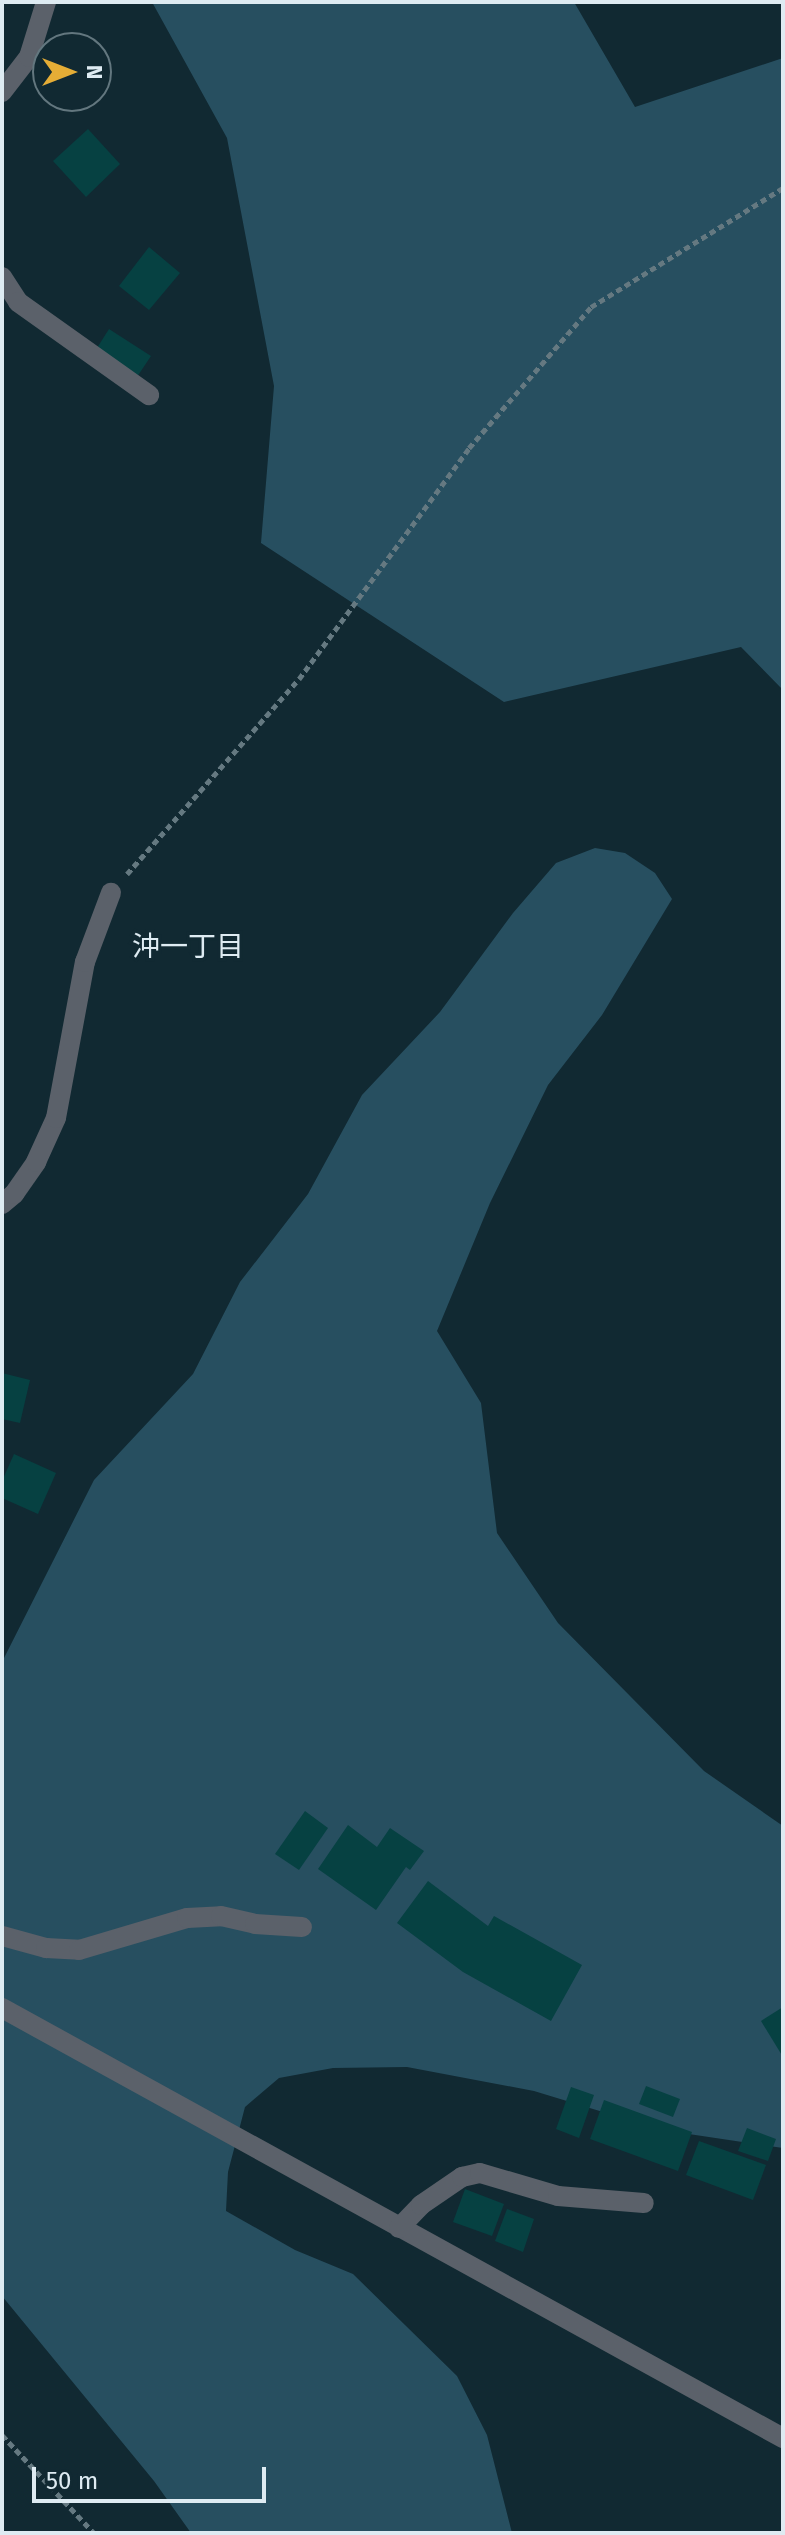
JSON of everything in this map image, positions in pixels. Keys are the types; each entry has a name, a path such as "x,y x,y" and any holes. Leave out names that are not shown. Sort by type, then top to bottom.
{"street":[{"path":"2,92 29,57 46,2"},
{"path":"2,277 18,302 149,395"},
{"path":"2,1204 14,1194 36,1162 56,1118 85,962 111,893"},
{"path":"2,1936 46,1948 79,1950 187,1918 221,1916 255,1924 302,1927"},
{"path":"2,2008 399,2228 562,2313 783,2438"},
{"path":"399,2228 421,2205 462,2177 480,2173 558,2196 644,2203"}],"path":[{"path":"111,893 299,679 469,448 591,307 783,188"},
{"path":"2,2435 94,2533"}],"shaded area":[{"path":"152,2 574,2 635,107 783,58 783,690 741,647 504,702 261,543 274,386 227,138"},
{"path":"595,848 625,853 655,873 672,899 602,1015 548,1085 490,1203 437,1331 481,1403 497,1533 558,1623 704,1771 783,1826 783,2148 662,2130 534,2091 407,2067 333,2068 279,2078 245,2107 228,2172 226,2211 295,2250 353,2274 457,2376 487,2435 512,2533 191,2533 154,2481 2,2296 2,1662 94,1480 193,1374 240,1282 308,1194 362,1095 440,1012 513,913 556,863"}],"building":[{"path":"88,129 120,164 86,197 53,161"},
{"path":"149,247 180,273 149,310 119,286"},
{"path":"109,329 151,356 131,386 90,359"},
{"path":"2,1373 30,1380 20,1423 2,1419"},
{"path":"14,1454 56,1473 38,1514 2,1498 2,1481"},
{"path":"305,1811 328,1828 299,1870 275,1854"},
{"path":"348,1825 377,1847 390,1828 424,1851 410,1870 406,1867 376,1910 318,1869"},
{"path":"428,1881 488,1926 494,1916 582,1965 551,2021 463,1972 397,1923"},
{"path":"783,2007 783,2057 761,2021"},
{"path":"646,2086 680,2099 673,2117 639,2104"},
{"path":"571,2087 594,2095 579,2138 556,2129"},
{"path":"604,2100 692,2132 678,2171 590,2139"},
{"path":"747,2128 776,2139 768,2161 738,2151"},
{"path":"699,2141 766,2165 753,2200 686,2175"},
{"path":"465,2189 504,2204 492,2236 453,2222"},
{"path":"507,2209 534,2219 523,2252 495,2241"}],"district":[{"name":"沖一丁目","path":"188,947"}]}
